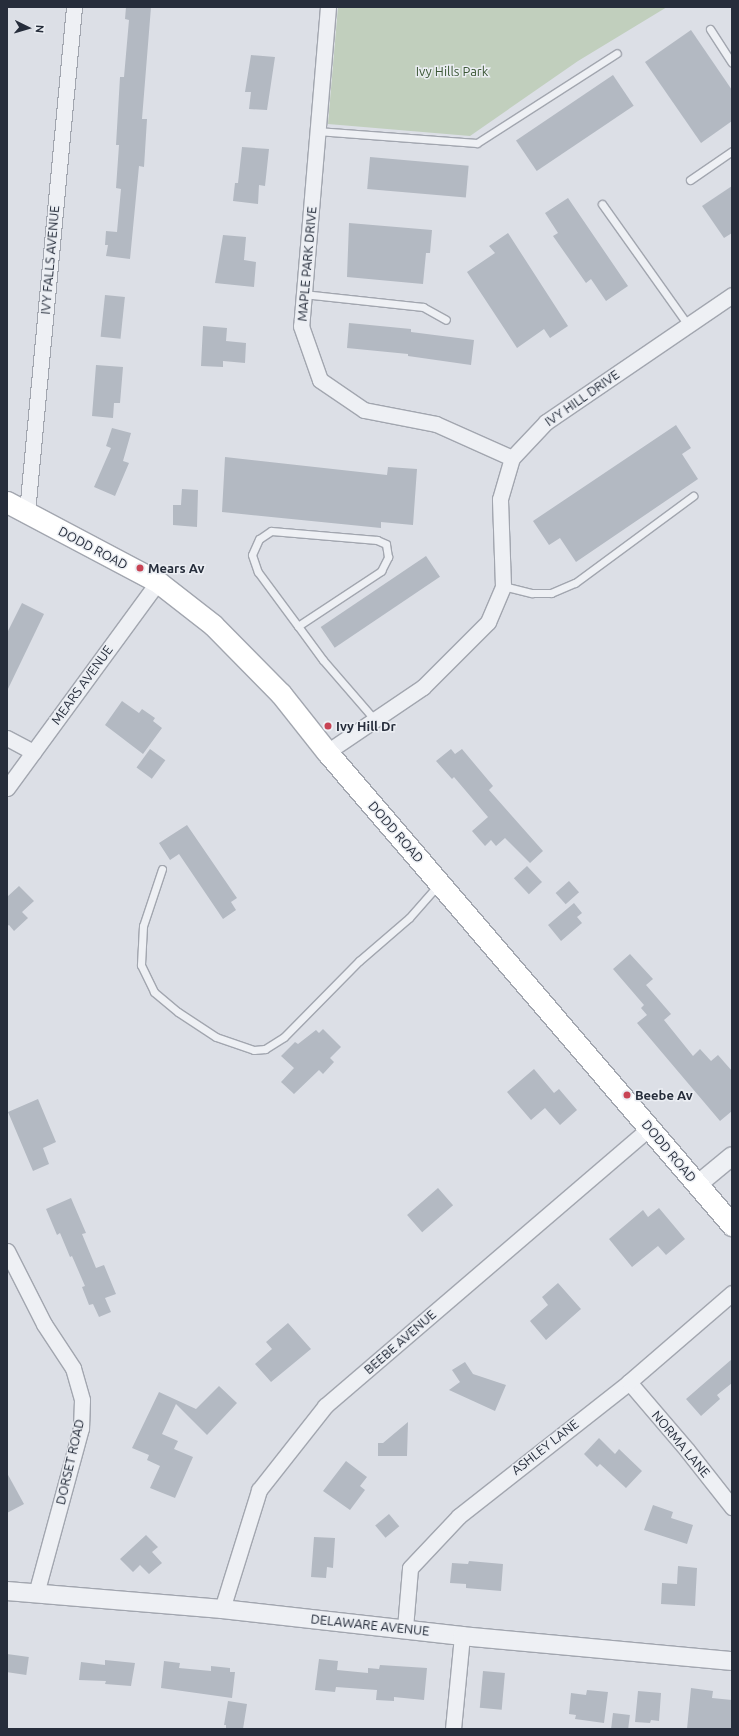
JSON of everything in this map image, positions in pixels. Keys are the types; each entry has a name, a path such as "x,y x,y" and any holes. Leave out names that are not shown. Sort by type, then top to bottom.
{"main road":[{"name":"DODD ROAD","path":"7,502 158,582 213,625 281,694 327,752 650,1127 732,1225"}],"street":[{"name":"IVY FALLS AVENUE","path":"27,512 74,7"},
{"name":"MAPLE PARK DRIVE","path":"328,7 301,326 320,380 364,410 436,424 512,458"},
{"name":"IVY HILL DRIVE","path":"327,752 423,687 488,622 503,586 500,499 512,458 546,422 732,295"},
{"name":"MEARS AVENUE","path":"7,788 158,582"},
{"path":"7,738 33,752"},
{"name":"BEEBE AVENUE","path":"222,1609 259,1490 325,1406 650,1127"},
{"path":"698,1185 732,1156"},
{"name":"DORSET ROAD","path":"7,1251 44,1324 73,1368 82,1400 81,1428 36,1594"},
{"name":"ASHLEY LANE","path":"405,1628 410,1568 459,1516 629,1382 732,1293"},
{"name":"NORMA LANE","path":"629,1382 687,1450 732,1507"},
{"name":"DELAWARE AVENUE","path":"7,1591 222,1609 405,1628 462,1636 732,1661"},
{"path":"453,1729 462,1636"}],"lane":[{"path":"710,29 732,63"},
{"path":"317,131 477,143 617,53"},
{"path":"690,180 732,151"},
{"path":"602,204 688,325"},
{"path":"304,294 424,307 446,320"},
{"path":"503,586 532,593 551,593 575,583 693,496"},
{"path":"298,626 381,571 388,557 386,544 377,540 271,531 259,539 252,555 258,572 323,660 375,720"},
{"path":"162,869 143,926 141,966 154,992 178,1012 216,1037 254,1050 265,1049 284,1037 358,961 409,918 440,883"}],"green space":[{"name":"Ivy Hills Park","path":"338,7 667,7 578,61 470,136 328,124"}],"building":[{"path":"126,7 151,7 142,119 147,119 144,167 139,166 130,259 106,256 108,245 105,245 106,231 117,232 121,189 116,188 119,145 116,145 120,77 124,77 129,20 125,19"},
{"path":"691,30 732,90 732,121 701,143 645,62"},
{"path":"251,55 275,57 267,110 249,109 251,92 245,92"},
{"path":"613,75 634,106 537,171 516,140"},
{"path":"242,147 269,149 265,186 259,185 258,204 233,201 235,183 238,183"},
{"path":"370,157 469,166 466,198 367,189"},
{"path":"732,186 732,233 724,238 702,206"},
{"path":"568,198 628,286 606,301 591,279 586,283 553,236 558,233 545,213"},
{"path":"349,223 432,230 430,253 426,253 423,284 347,277"},
{"path":"508,233 568,326 550,338 544,329 517,348 467,272 495,253 489,246"},
{"path":"223,235 246,237 244,260 256,262 254,287 215,283"},
{"path":"105,295 125,297 121,339 101,337"},
{"path":"349,323 411,329 411,332 474,340 471,365 408,356 408,354 347,348"},
{"path":"203,326 227,328 226,341 246,343 245,363 223,361 223,367 201,366"},
{"path":"96,365 123,367 120,403 114,403 113,418 92,416"},
{"path":"676,425 691,448 682,454 698,479 576,562 560,538 549,545 533,521"},
{"path":"112,428 131,433 123,461 129,463 115,496 94,487 111,448 106,446"},
{"path":"225,457 387,475 388,467 417,469 413,525 381,522 381,528 222,512"},
{"path":"182,489 198,490 197,527 173,525 173,505 181,505"},
{"path":"426,556 440,577 335,648 321,627"},
{"path":"22,603 44,614 7,691 7,633"},
{"path":"122,701 139,713 142,709 155,718 153,721 162,728 143,754 105,725"},
{"path":"150,749 165,760 152,779 136,768"},
{"path":"451,749 455,754 462,749 493,786 489,790 543,851 530,863 505,838 496,846 491,840 485,846 472,831 488,817 454,777 452,779 436,761"},
{"path":"187,825 237,898 231,902 236,910 223,919 179,854 170,860 159,843"},
{"path":"527,866 542,882 529,894 514,878"},
{"path":"569,881 579,892 566,904 556,893"},
{"path":"19,886 34,901 22,912 28,918 14,931 9,925 7,926 7,897"},
{"path":"574,903 582,913 577,917 582,923 561,941 548,925"},
{"path":"630,954 653,979 646,985 671,1014 664,1020 693,1056 700,1049 711,1061 718,1055 732,1071 732,1111 720,1121 637,1023 647,1015 641,1008 644,1005 613,969"},
{"path":"323,1029 341,1047 330,1058 334,1062 323,1074 319,1070 294,1094 281,1082 294,1068 281,1056 295,1042 298,1044 316,1030 319,1033"},
{"path":"534,1069 554,1093 559,1089 577,1110 560,1125 545,1108 531,1120 507,1092"},
{"path":"38,1099 56,1142 43,1148 49,1164 33,1171 8,1112"},
{"path":"438,1188 453,1205 422,1232 407,1215"},
{"path":"71,1198 86,1233 82,1234 96,1268 104,1265 116,1294 105,1298 111,1312 99,1317 93,1304 89,1305 82,1287 85,1286 72,1256 70,1257 60,1233 57,1235 46,1209"},
{"path":"659,1208 685,1239 666,1255 658,1246 632,1267 609,1239 643,1210 648,1217"},
{"path":"558,1283 581,1309 546,1340 530,1321 548,1305 542,1297"},
{"path":"288,1323 311,1349 271,1382 255,1364 272,1349 266,1342"},
{"path":"732,1359 732,1383 717,1395 720,1399 701,1416 686,1399"},
{"path":"465,1362 473,1374 506,1385 495,1411 449,1390 460,1382 452,1370"},
{"path":"219,1386 237,1403 207,1435 176,1404 162,1434 178,1441 174,1449 193,1457 175,1498 150,1488 160,1466 147,1460 149,1455 132,1448 159,1392 196,1409"},
{"path":"408,1422 407,1456 378,1456 378,1443 383,1443"},
{"path":"599,1438 615,1454 619,1449 642,1471 626,1488 600,1464 597,1467 584,1454"},
{"path":"346,1461 367,1477 360,1486 365,1490 350,1510 323,1491"},
{"path":"7,1473 24,1504 7,1513"},
{"path":"653,1505 673,1512 671,1518 693,1525 687,1544 644,1530"},
{"path":"389,1514 399,1526 385,1538 375,1526"},
{"path":"146,1535 158,1547 152,1552 162,1563 149,1574 140,1565 133,1572 120,1559"},
{"path":"314,1537 335,1538 333,1568 327,1567 326,1578 311,1577"},
{"path":"469,1561 503,1564 501,1591 466,1588 466,1584 450,1583 452,1563 468,1564"},
{"path":"678,1566 697,1568 695,1606 661,1604 662,1583 677,1584"},
{"path":"7,1654 29,1657 26,1675 7,1672"},
{"path":"319,1659 338,1661 337,1670 368,1673 368,1668 379,1669 380,1665 427,1668 424,1700 394,1697 394,1701 376,1700 377,1690 336,1687 335,1692 315,1690"},
{"path":"105,1660 135,1663 131,1686 105,1684 106,1681 79,1680 81,1662 105,1665"},
{"path":"164,1661 180,1663 179,1668 211,1671 211,1666 230,1668 230,1672 235,1672 232,1698 161,1688"},
{"path":"483,1671 505,1673 502,1710 480,1708"},
{"path":"691,1688 713,1691 712,1698 732,1700 732,1729 687,1729"},
{"path":"587,1690 608,1692 604,1723 575,1719 576,1715 569,1714 571,1693 586,1695"},
{"path":"638,1691 661,1693 659,1721 651,1720 650,1723 635,1722"},
{"path":"228,1701 247,1704 243,1729 226,1729 226,1725 224,1725"},
{"path":"613,1713 630,1715 628,1729 611,1728"}],"place":[{"name":"Mears Av","path":"140,568"},
{"name":"Ivy Hill Dr","path":"328,726"},
{"name":"Beebe Av","path":"627,1095"}]}
